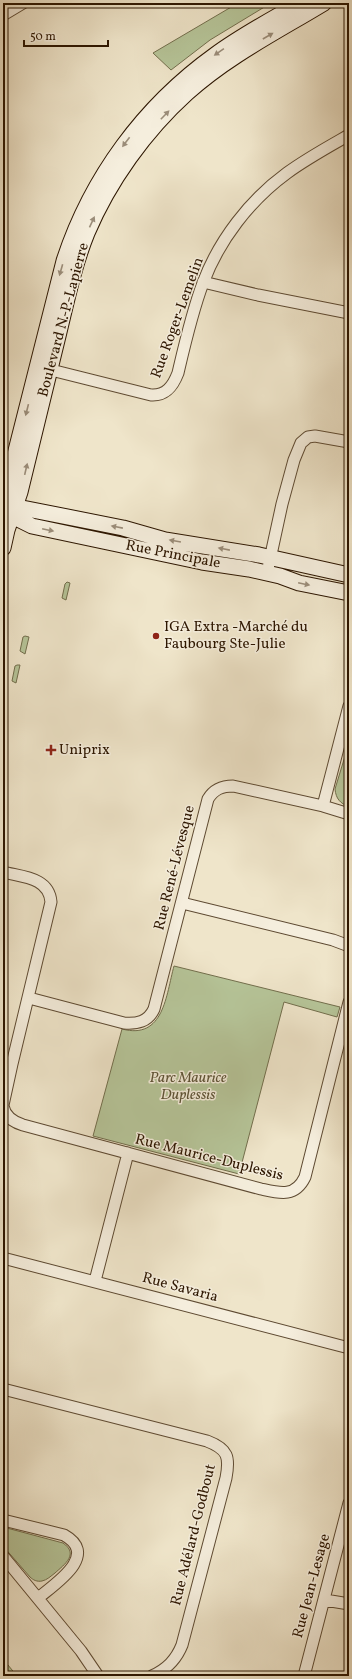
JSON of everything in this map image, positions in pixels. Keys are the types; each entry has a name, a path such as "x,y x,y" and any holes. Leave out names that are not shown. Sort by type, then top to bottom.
{"street":[{"path":"3,15 23,3"},
{"name":"Boulevard N.-P.-Lapierre","path":"44,368 59,277 74,232 94,191 124,145 155,107 176,85 201,65 233,43 300,3"},
{"name":"Boulevard N.-P.-Lapierre","path":"3,548 7,507 44,368 82,245 102,203 133,153 158,122 178,101 212,72 248,48 324,3"},
{"name":"Rue Roger-Lemelin","path":"44,368 152,395 167,391 174,382 178,373 193,311 203,282 210,266 229,234 253,204 287,173 349,135"},
{"path":"203,282 258,295 349,313"},
{"path":"267,573 282,504 294,460 301,443 308,437 315,436 349,442"},
{"name":"Rue Principale","path":"7,507 123,528 165,540 270,558 349,575"},
{"name":"Rue Principale","path":"7,507 32,526 146,551 267,573 299,583 349,593"},
{"path":"323,806 346,726 349,706"},
{"name":"Rue René-Lévesque","path":"29,998 124,1023 135,1023 146,1020 154,1009 206,805 211,794 217,789 226,786 233,786 323,806 349,814"},
{"name":"Rue Maurice-Duplessis","path":"3,872 40,882 47,887 50,894 51,906 3,1105 9,1118 18,1124 272,1191 286,1193 296,1189 305,1177 349,1002"},
{"path":"182,903 332,940 349,946"},
{"path":"95,1281 128,1153"},
{"name":"Rue Savaria","path":"3,1258 349,1348"},
{"name":"Rue Adélard-Godbout","path":"3,1389 207,1441 221,1447 226,1453 228,1463 226,1478 182,1645 179,1654 171,1664 152,1676"},
{"name":"Rue Jean-Lesage","path":"304,1676 349,1503"},
{"path":"3,1520 64,1535 72,1541 77,1548 77,1561 72,1568 38,1598"},
{"path":"3,1556 81,1651 98,1676"},
{"path":"325,1600 349,1604"}],"green space":[{"path":"238,3 271,3 210,40 171,70 153,53"},
{"path":"67,582 70,583 66,600 62,598 65,584"},
{"path":"23,637 29,637 25,654 20,651"},
{"path":"20,665 16,683 12,681 15,666"},
{"path":"349,743 349,807 339,800 335,789"},
{"name":"Parc Maurice Duplessis","path":"174,966 340,1007 337,1017 284,1002 239,1174 93,1136 122,1029 136,1031 147,1028 155,1022 165,1002"},
{"path":"3,1527 63,1543 70,1551 69,1559 47,1579 40,1581 34,1580 3,1546"},
{"path":"3,1659 17,1676 3,1676"}],"place":[{"name":"IGA Extra -Marché du Faubourg Ste-Julie","path":"156,636"},
{"name":"Uniprix","path":"51,750"}]}
